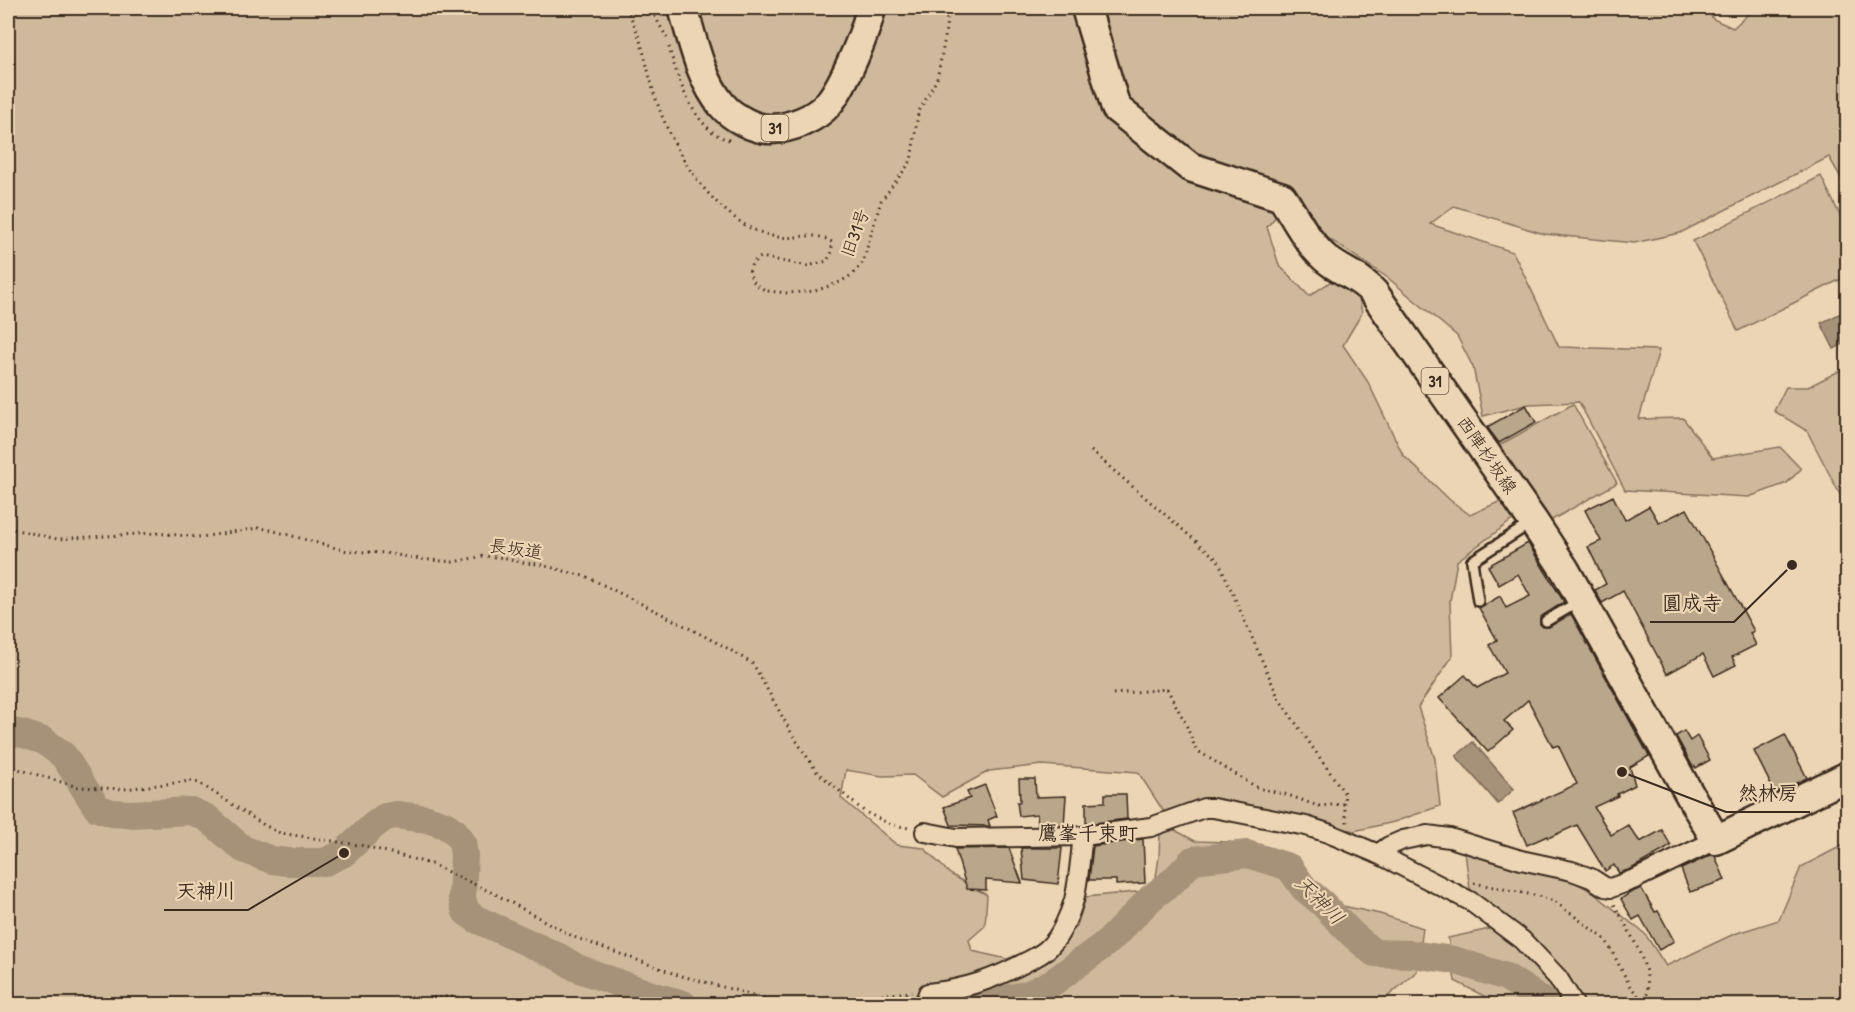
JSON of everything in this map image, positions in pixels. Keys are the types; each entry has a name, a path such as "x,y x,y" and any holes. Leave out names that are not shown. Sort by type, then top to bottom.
{"main road":[{"name":"31","path":"683,8 700,64 711,88 723,106 753,125 769,129 808,120 828,104 844,78 868,22 871,8"},
{"name":"西陣杉坂線","path":"1086,8 1116,108 1190,167 1282,197 1311,243 1326,259 1366,283 1374,293 1565,570 1716,840"},
{"path":"1716,840 1848,776"}],"street":[{"path":"925,832 956,838 1083,836 1151,827 1204,808 1306,826 1378,854 1470,901 1522,940 1558,978 1574,1005"},
{"path":"1378,854 1403,840 1427,835 1450,838 1521,860 1572,871 1611,888 1716,840"},
{"path":"926,999 1006,973 1052,945 1074,901 1083,836"}],"lane":[{"path":"1478,601 1472,561 1533,521"},
{"path":"1546,621 1582,600"}],"path":[{"name":"旧31号","path":"626,8 642,44 662,118 680,152 702,185 731,214 753,229 778,237 812,235 824,237 832,242 832,252 827,261 818,264 808,266 761,257 752,263 749,273 759,286 767,291 788,293 815,291 840,282 853,274 863,262 881,201 911,161 918,113 937,79 948,8"},
{"path":"1091,451 1218,560 1278,699 1345,794 1344,804 1350,843"},
{"name":"長坂道","path":"8,528 57,539 154,533 201,537 258,528 347,551 386,553 453,562 484,556 506,558 582,575 662,614 753,664 792,734 817,771 865,812 890,824 925,832"},
{"path":"1113,694 1167,689 1185,722 1196,750 1258,788 1288,795 1318,806 1344,804"},
{"path":"8,766 78,787 124,789 191,781 199,783 280,833 365,846 431,864 497,895 574,937 678,975 783,1003 819,1005 888,994 926,999"},
{"path":"1468,882 1554,901 1606,940 1630,986 1640,998 1647,994 1649,983 1640,952 1611,900 1611,888"},
{"path":"410,1005 418,1001 442,998 472,999 483,1005"}],"shaded area":[{"path":"8,8 1706,8 1713,19 1733,28 1755,8 1847,8 1847,188 1829,157 1680,233 1634,243 1544,234 1454,206 1430,224 1513,252 1559,347 1659,350 1639,419 1683,418 1713,458 1780,447 1801,469 1787,483 1749,497 1625,490 1579,402 1529,404 1483,416 1473,367 1457,336 1388,278 1283,208 1267,227 1279,265 1309,296 1336,278 1359,297 1362,313 1343,345 1368,382 1403,455 1450,500 1470,515 1501,501 1518,516 1457,561 1450,601 1452,657 1418,707 1435,759 1440,806 1394,822 1354,831 1314,820 1201,800 1164,812 1138,772 1042,765 989,771 942,797 913,775 882,776 846,770 841,798 897,845 924,848 950,874 987,895 985,926 969,940 972,951 1007,959 1033,949 1077,926 1086,897 1154,890 1160,832 1173,829 1195,841 1229,842 1281,854 1338,905 1380,914 1423,928 1417,971 1385,999 1386,1004 8,1004"},
{"path":"1821,176 1847,230 1847,276 1738,331 1693,241"},
{"path":"1847,310 1847,342 1834,349 1821,323"},
{"path":"1847,367 1847,508 1807,431 1774,411 1786,387 1808,387"},
{"path":"1573,404 1617,483 1543,525 1498,446"},
{"path":"1473,742 1514,789 1498,804 1456,756"},
{"path":"1847,843 1847,1004 1499,1004 1455,981 1448,938 1494,928 1502,913 1470,889 1465,853 1512,867 1562,875 1591,891 1645,934 1666,966 1734,934 1779,920 1801,867"}],"building":[{"path":"1526,405 1536,422 1499,443 1487,427"},
{"path":"1613,496 1625,520 1649,506 1659,523 1687,509 1754,631 1750,633 1756,645 1732,657 1736,665 1714,676 1703,654 1667,674 1623,591 1602,603 1595,590 1606,584 1588,547 1601,541 1585,510"},
{"path":"1528,543 1564,602 1542,616 1540,624 1543,627 1549,627 1571,614 1649,756 1630,767 1635,785 1594,807 1611,835 1628,825 1640,842 1662,830 1671,846 1631,869 1619,873 1614,865 1605,871 1577,825 1527,845 1513,813 1577,784 1558,745 1553,747 1528,700 1504,721 1513,730 1488,752 1439,698 1465,675 1477,688 1505,673 1489,645 1497,640 1479,608 1500,596 1506,608 1530,596 1518,574 1499,585 1488,566"},
{"path":"1684,731 1690,741 1697,736 1710,760 1696,768 1693,767 1676,736"},
{"path":"1785,735 1807,778 1775,793 1754,751"},
{"path":"1019,779 1035,779 1036,797 1066,796 1064,825 1038,825 1037,814 1019,816 1017,802 1020,802"},
{"path":"985,785 997,816 988,820 990,826 951,825 944,807 970,798 967,792"},
{"path":"1105,794 1126,794 1127,819 1086,824 1086,803 1105,802"},
{"path":"1143,839 1145,883 1116,885 1116,880 1089,880 1093,846"},
{"path":"1009,848 1022,883 986,880 986,890 967,889 955,849"},
{"path":"1021,848 1062,848 1058,884 1024,880"},
{"path":"1711,855 1715,856 1725,880 1690,892 1681,869"},
{"path":"1641,888 1655,912 1658,911 1674,941 1659,950 1640,916 1633,920 1621,899"}],"waterway":[{"name":"天神川","path":"8,731 44,741 64,756 97,808 112,813 130,814 191,811 207,818 243,849 272,860 325,862 344,853 385,817 396,815 427,819 445,825 455,832 462,842 464,855 462,898 466,912 577,968 683,1004"},
{"name":"天神川","path":"982,1004 1029,994 1052,983 1109,941 1193,860 1247,854 1289,867 1304,888 1374,953 1411,954 1454,960 1506,977 1548,1004"}],"place":[{"name":"圓成寺","path":"1792,565"},
{"name":"然林房","path":"1622,772"},
{"name":"天神川","path":"344,853"}],"district":[{"name":"鷹峯千束町","path":"1088,833"}]}
